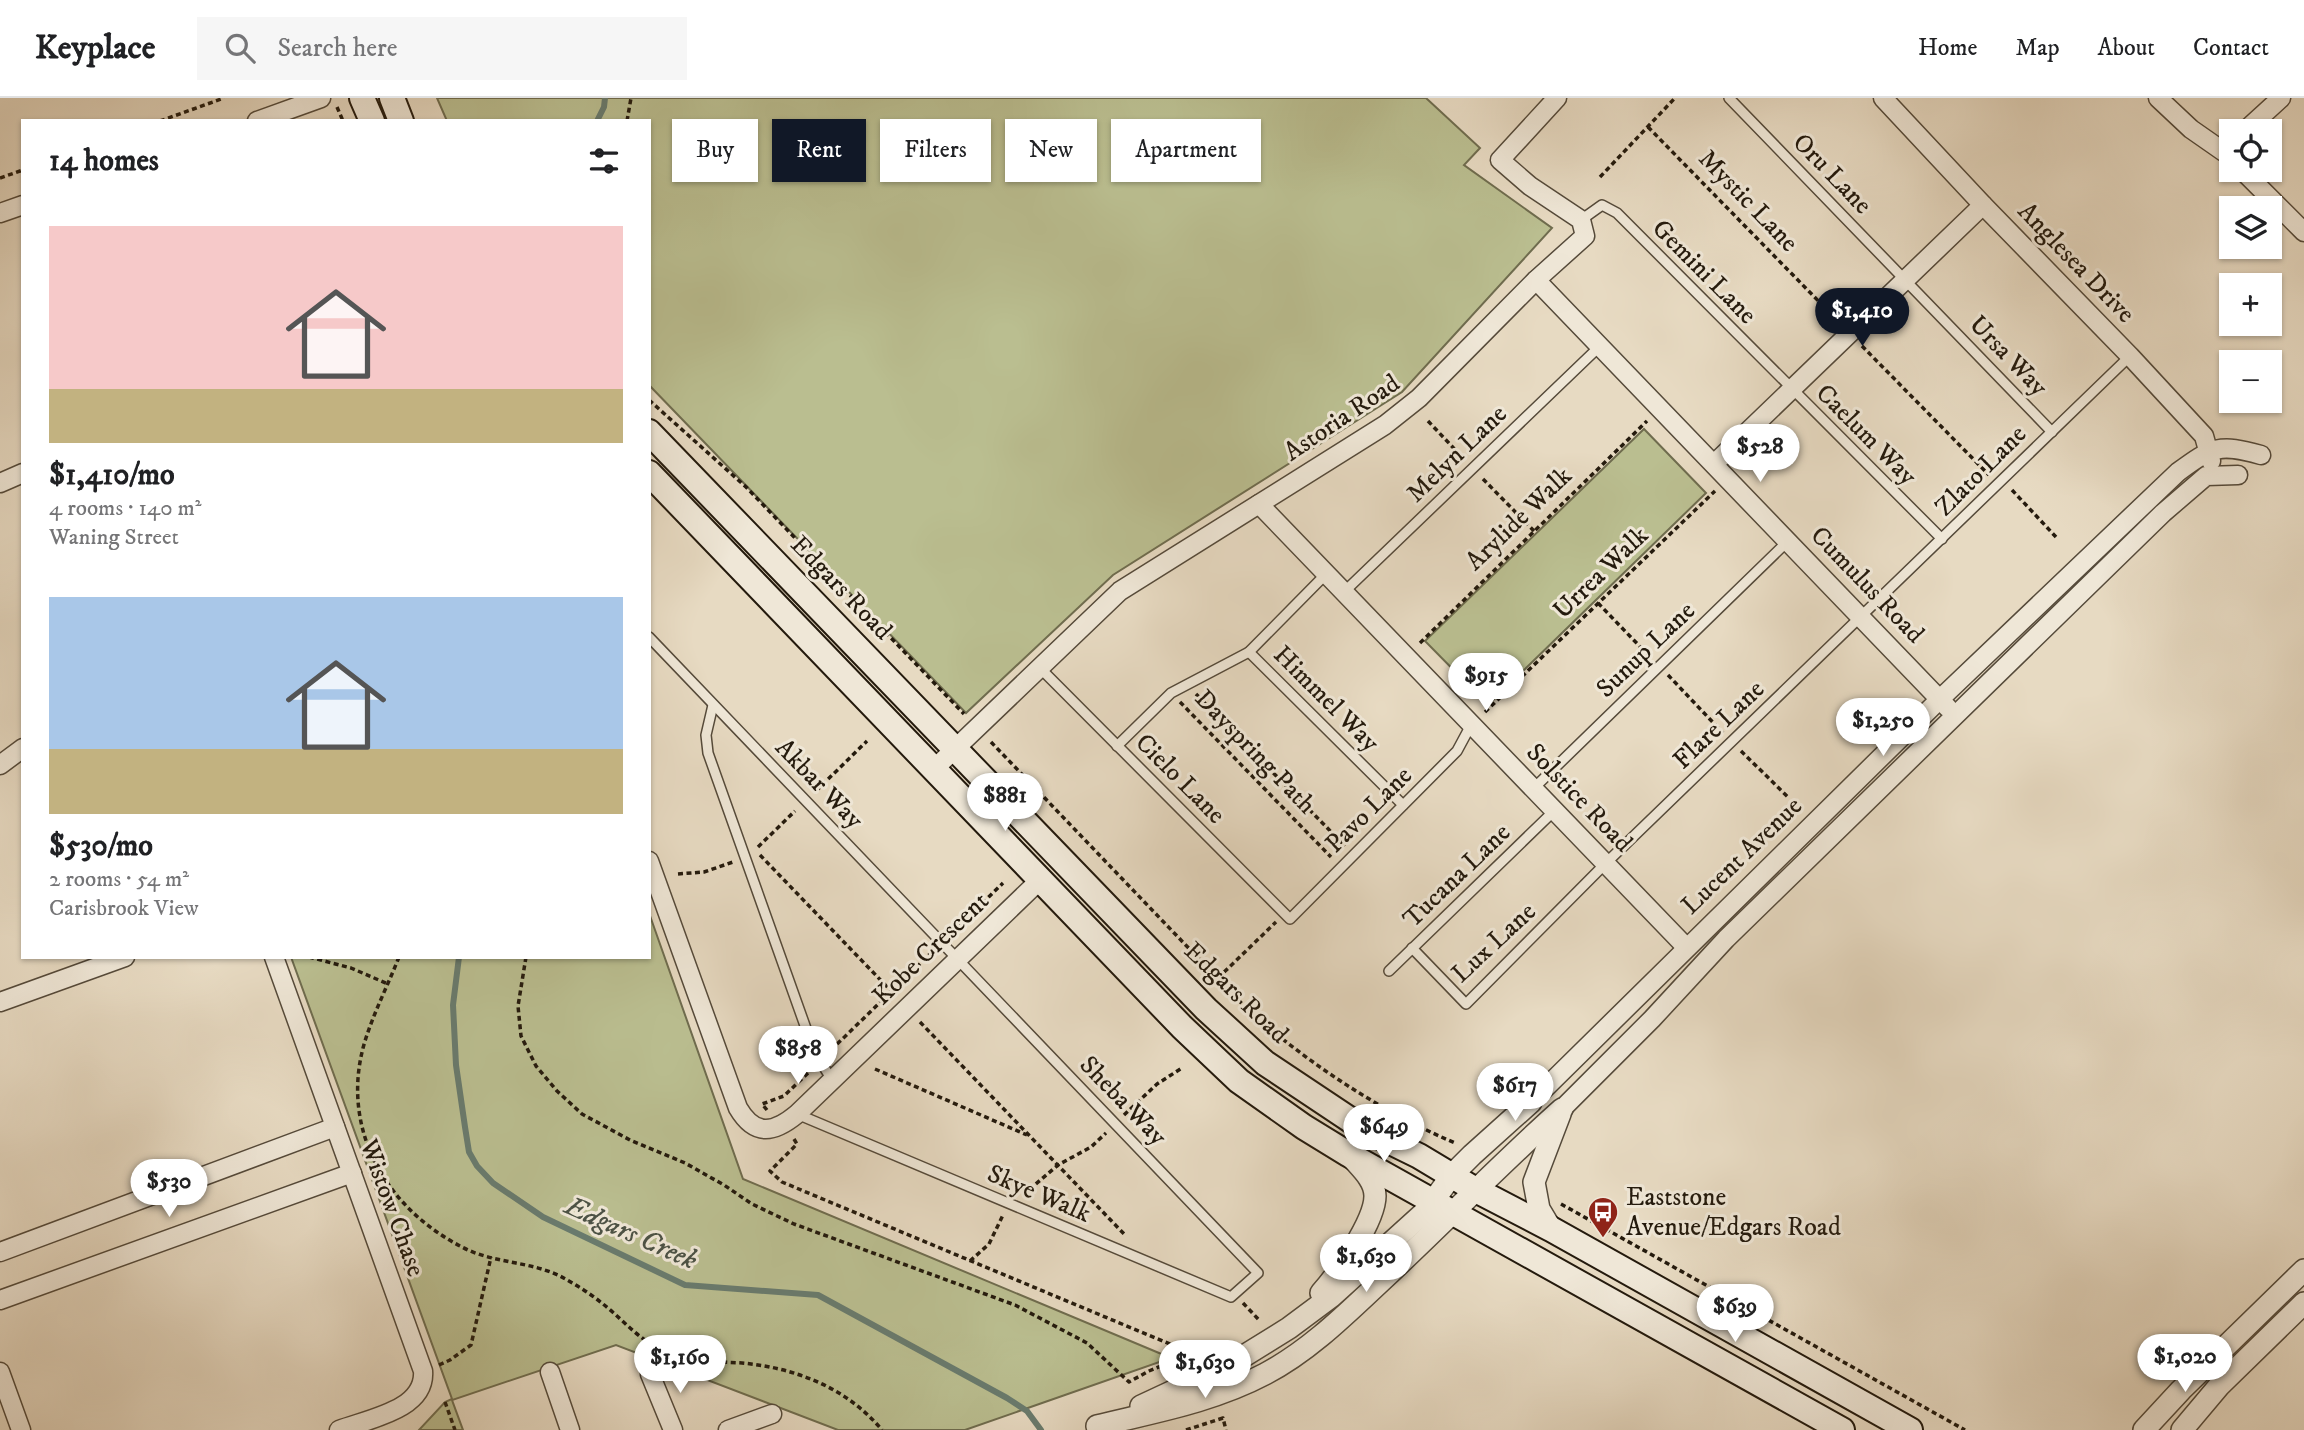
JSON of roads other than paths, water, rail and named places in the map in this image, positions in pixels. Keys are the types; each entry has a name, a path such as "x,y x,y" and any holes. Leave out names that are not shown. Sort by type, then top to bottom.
{"main road":[{"path":"362,98 371,119"},
{"path":"393,98 400,119"},
{"name":"Edgars Road","path":"651,434 1236,1038 1265,1063 1331,1109 1910,1430"},
{"path":"651,475 1217,1062 1269,1103 1348,1154 1842,1430"}],"street":[{"path":"263,119 321,98"},
{"name":"Anglesea Drive","path":"1883,98 2204,436 2215,474"},
{"path":"2158,98 2191,129 2219,146"},
{"path":"2258,119 2281,98"},
{"path":"1554,99 1500,160 1530,186 1581,220"},
{"path":"2254,182 2304,231"},
{"path":"1714,464 1983,205"},
{"path":"0,214 21,206"},
{"name":"Astoria Road","path":"934,769 1121,592 1385,425 1410,405 1584,236 1581,220"},
{"name":"Cumulus Road","path":"1536,280 1956,715"},
{"path":"2208,450 2237,448 2261,455"},
{"name":"Lucent Avenue","path":"1531,1102 1940,699 2178,472 2208,450"},
{"path":"0,483 21,474"},
{"path":"2215,474 2238,475"},
{"name":"Lucent Avenue","path":"1562,1109 1652,1019 1726,939 2162,513 2206,476 2215,474"},
{"name":"Solstice Road","path":"1259,504 1686,947"},
{"path":"0,765 21,749"},
{"name":"Kobe Crescent","path":"651,867 738,1108 744,1119 762,1129 782,1126 797,1114 1040,880"},
{"path":"0,1002 119,959"},
{"name":"Wistow Chase","path":"275,959 423,1371 423,1384 409,1402 339,1430"},
{"path":"1091,1428 1216,1396 1288,1361 1336,1323 1443,1208 1452,1175 1531,1102"},
{"path":"1551,1229 1539,1209 1534,1182 1562,1109"},
{"path":"1091,1428 1231,1364 1289,1328 1443,1208 1474,1189 1562,1109"},
{"path":"0,1252 335,1127"},
{"path":"1289,1328 1330,1283 1355,1245 1374,1207 1376,1195 1371,1181 1348,1154"},
{"path":"0,1300 352,1173"},
{"path":"2144,1430 2181,1390 2304,1270"},
{"path":"2182,1430 2220,1386 2304,1304"},
{"path":"0,1372 21,1430"},
{"path":"550,1372 570,1430"},
{"path":"650,1374 673,1430"},
{"path":"728,1430 772,1414"}],"lane":[{"name":"Oru Lane","path":"1729,98 1905,279"},
{"name":"Gemini Lane","path":"1581,220 1602,205 1616,213 1791,390"},
{"name":"Ursa Way","path":"1905,279 2052,432"},
{"name":"Melyn Lane","path":"1343,592 1600,346"},
{"name":"Zlato Lane","path":"1862,617 2130,356"},
{"name":"Caelum Way","path":"1791,390 1942,539"},
{"name":"Sunup Lane","path":"1533,789 1788,541"},
{"path":"1117,746 1171,694 1250,652 1326,574"},
{"name":"Flare Lane","path":"1605,864 1862,617"},
{"name":"Akbar Way","path":"651,639 958,959"},
{"name":"Himmel Way","path":"1250,652 1403,806"},
{"name":"Cielo Lane","path":"1040,668 1287,916"},
{"path":"713,705 706,735 708,753 814,1051 832,1080"},
{"name":"Pavo Lane","path":"1287,916 1341,868 1457,751 1471,725"},
{"name":"Tucana Lane","path":"1389,971 1554,811"},
{"name":"Lux Lane","path":"1412,948 1466,1004 1605,864"},
{"name":"Sheba Way","path":"958,959 1258,1273 1234,1294"},
{"name":"Skye Walk","path":"797,1114 1231,1297 1234,1294"}],"waterway":[{"name":"Edgars Creek","path":"598,119 605,98"},
{"name":"Edgars Creek","path":"459,959 453,1005 456,1065 465,1127 469,1152 477,1166 493,1183 543,1217 685,1285 818,1295 1007,1398 1027,1411 1041,1430"}],"place":[{"name":"Eaststone Avenue/Edgars Road","path":"1603,1239"}]}
